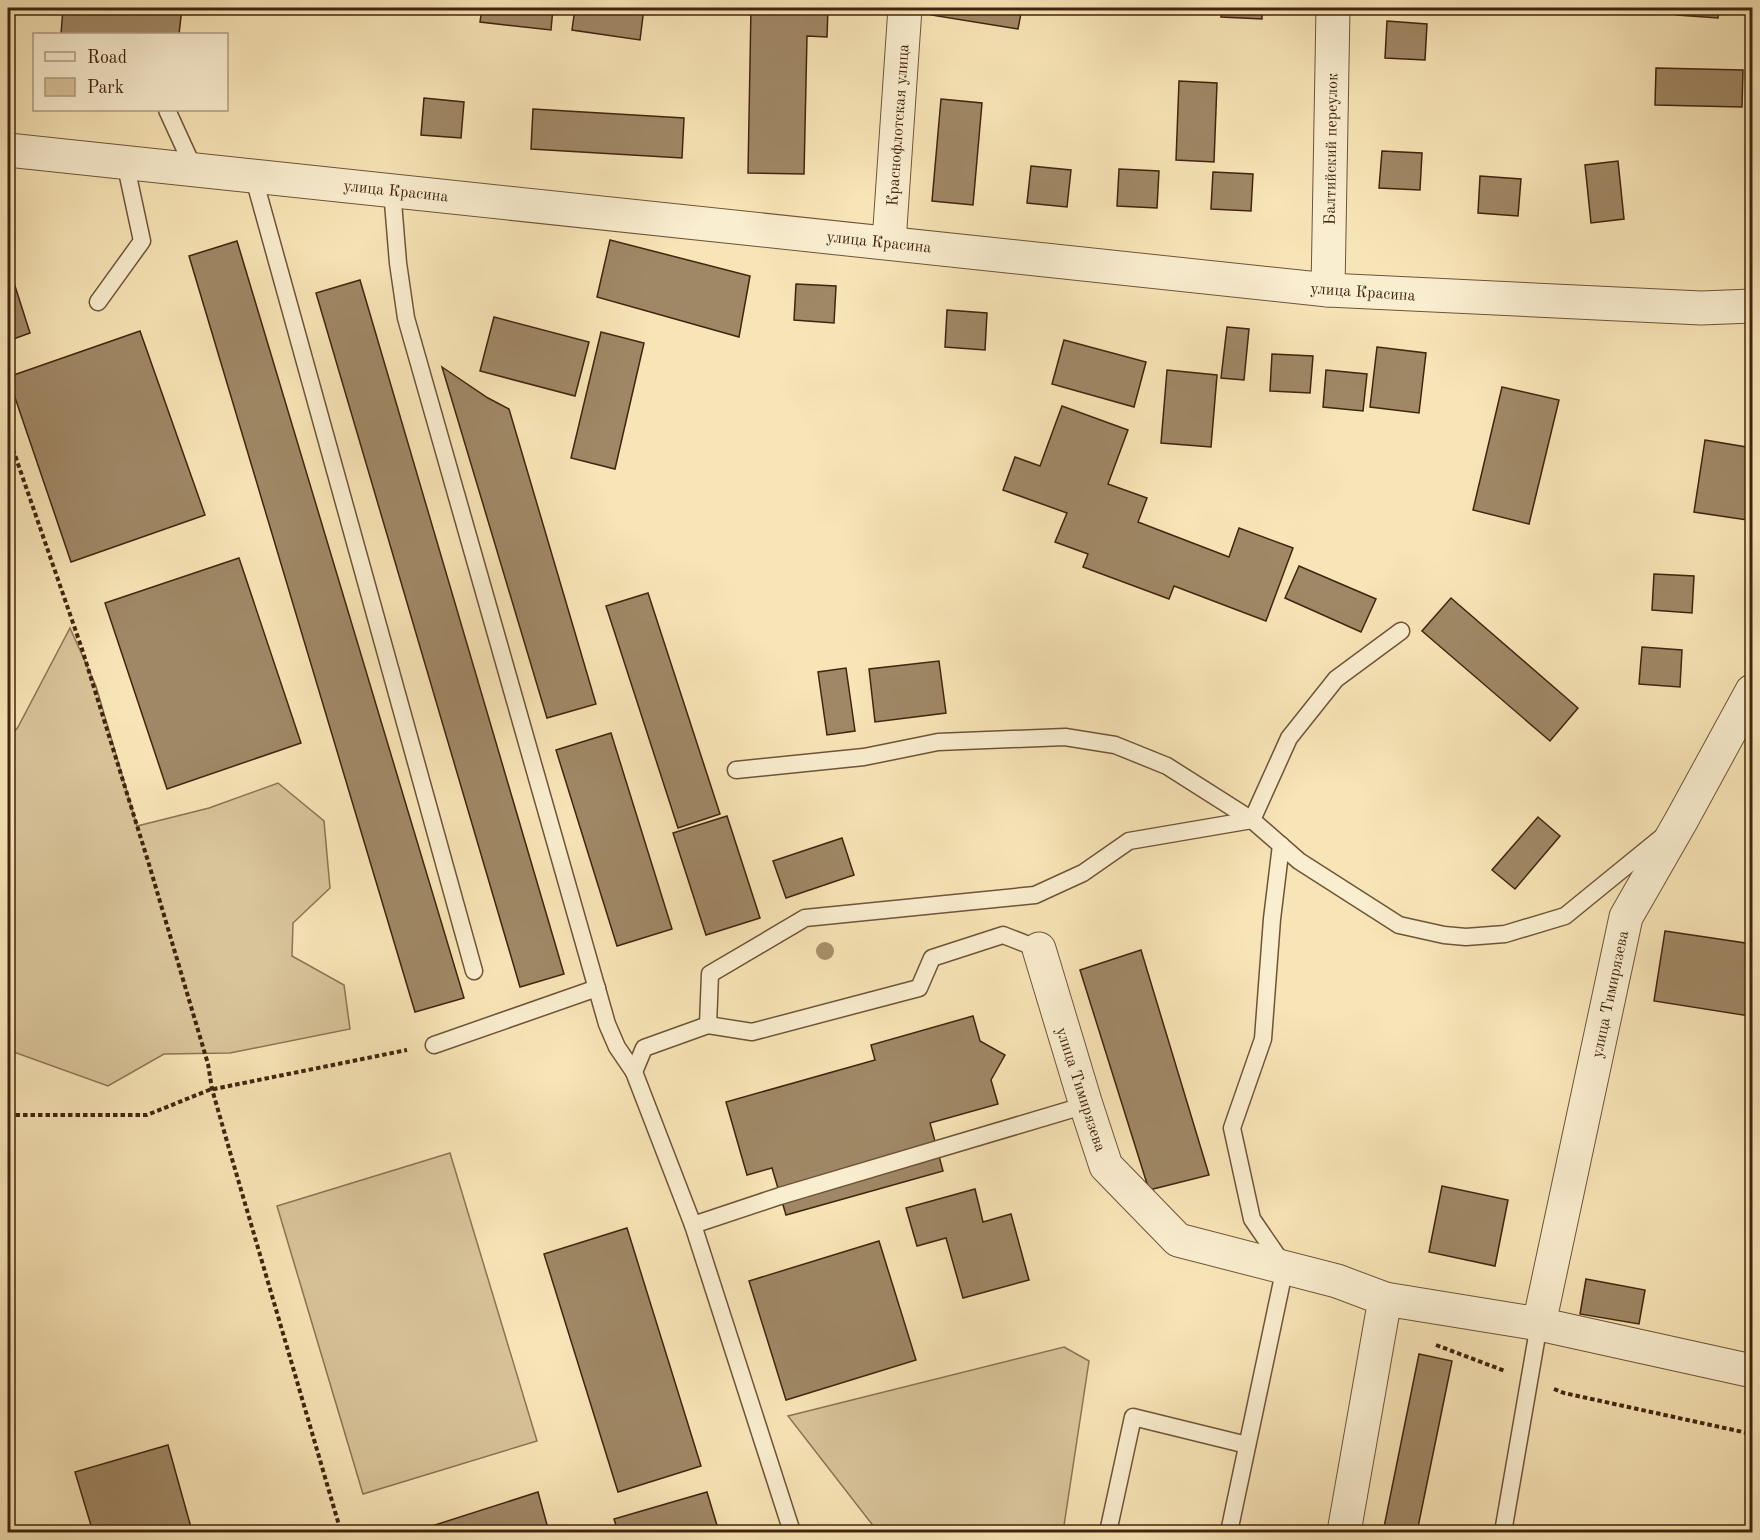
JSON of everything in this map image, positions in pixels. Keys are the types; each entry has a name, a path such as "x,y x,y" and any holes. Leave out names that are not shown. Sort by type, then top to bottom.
{"street":[{"name":"Краснофлотская улица","path":"890,242 905,8"},
{"name":"Балтийский переулок","path":"1328,290 1333,8"},
{"name":"улица Красина","path":"8,150 1328,290 1701,308 1752,306"},
{"name":"улица Тимирязева","path":"1539,1324 1626,917 1752,691"},
{"name":"улица Тимирязева","path":"1039,949 1106,1166 1178,1240 1337,1281 1385,1299 1539,1324 1752,1371"},
{"path":"1344,1533 1385,1299"}],"lane":[{"path":"167,111 194,169"},
{"path":"98,302 142,241 125,162"},
{"path":"253,175 474,971"},
{"path":"393,190 398,263 406,318 610,1032 634,1072 693,1225 792,1533"},
{"path":"1252,819 1289,738 1296,729 1336,679 1401,631"},
{"path":"736,770 864,757 938,742 1065,737 1115,745 1167,766 1252,819 1299,861 1399,925 1444,935 1466,937 1505,933 1565,916 1681,821"},
{"path":"708,1025 710,974 805,918 1035,895 1083,873 1129,841 1252,819"},
{"path":"1229,1533 1285,1267 1252,1219 1232,1128 1263,1039 1272,919 1281,845"},
{"path":"634,1072 644,1048 708,1025 752,1032 919,988 932,958 1003,935 1039,949"},
{"path":"435,1045 597,988"},
{"path":"693,1225 780,1196 1086,1105"},
{"path":"1503,1533 1539,1324"},
{"path":"1108,1533 1133,1417 1247,1445"}],"path":[{"path":"8,435 82,649 148,861 340,1533"},
{"path":"8,1115 147,1115 212,1089 435,1045"}],"green space":[{"path":"70,628 96,686 137,826 209,808 278,783 324,821 330,888 293,923 292,956 344,985 350,1029 230,1053 164,1054 108,1086 8,1050 8,740 18,727"},
{"path":"450,1153 537,1441 363,1494 277,1206"},
{"path":"1064,1347 1089,1361 1063,1532 878,1532 788,1416"}],"building":[{"path":"63,8 182,8 179,33 61,33"},
{"path":"482,8 553,8 551,30 480,22"},
{"path":"575,8 644,8 640,40 572,30"},
{"path":"751,8 828,8 827,37 807,36 804,174 748,173"},
{"path":"932,8 1022,8 1018,29 931,15"},
{"path":"1222,8 1262,8 1262,19 1221,17"},
{"path":"1678,8 1719,8 1718,18 1677,15"},
{"path":"1387,21 1427,24 1425,60 1385,58"},
{"path":"1656,68 1743,70 1742,107 1655,105"},
{"path":"1179,81 1217,83 1214,162 1176,160"},
{"path":"424,98 464,102 461,138 421,135"},
{"path":"941,99 982,103 973,205 932,201"},
{"path":"533,109 684,118 682,158 531,149"},
{"path":"1382,151 1422,153 1420,190 1379,188"},
{"path":"1618,161 1624,219 1591,223 1585,165"},
{"path":"1031,166 1071,170 1067,207 1027,203"},
{"path":"1119,169 1159,171 1157,208 1117,206"},
{"path":"1213,172 1253,174 1251,211 1211,209"},
{"path":"1480,176 1521,179 1518,216 1478,213"},
{"path":"610,240 750,276 739,337 597,297"},
{"path":"237,241 464,998 415,1012 189,256"},
{"path":"8,264 30,333 8,341"},
{"path":"360,280 564,974 520,987 316,293"},
{"path":"796,284 836,286 834,323 794,320"},
{"path":"947,310 987,313 985,350 945,347"},
{"path":"494,317 589,342 575,396 480,371"},
{"path":"1227,327 1249,329 1244,380 1221,378"},
{"path":"140,331 205,515 71,562 8,377"},
{"path":"601,332 644,343 615,469 571,458"},
{"path":"1064,340 1146,362 1134,407 1052,384"},
{"path":"1377,347 1426,353 1419,413 1370,407"},
{"path":"1272,354 1313,356 1310,393 1270,391"},
{"path":"442,367 488,398 509,409 596,704 547,718"},
{"path":"1167,370 1217,375 1211,447 1161,443"},
{"path":"1326,370 1367,374 1363,411 1323,407"},
{"path":"1502,387 1559,400 1529,524 1473,510"},
{"path":"1062,406 1128,430 1108,484 1147,498 1138,522 1229,557 1239,528 1293,548 1266,621 1174,586 1169,599 1083,567 1088,554 1055,542 1067,513 1003,490 1015,457 1040,466"},
{"path":"1705,440 1752,448 1752,484 1747,520 1694,512"},
{"path":"239,558 301,743 167,789 105,603"},
{"path":"1299,566 1376,599 1361,632 1285,598"},
{"path":"1654,574 1694,576 1692,613 1652,610"},
{"path":"648,593 720,814 678,828 606,606"},
{"path":"1451,598 1578,708 1550,741 1422,631"},
{"path":"1642,647 1682,650 1680,687 1639,684"},
{"path":"939,661 946,713 875,722 869,669"},
{"path":"846,668 855,731 827,735 818,672"},
{"path":"611,733 672,929 617,946 556,750"},
{"path":"727,816 760,918 706,935 673,833"},
{"path":"1538,817 1560,836 1515,889 1492,870"},
{"path":"842,838 854,875 786,898 773,861"},
{"path":"1665,931 1752,944 1752,991 1749,1016 1654,1001"},
{"path":"1141,950 1209,1175 1149,1190 1080,970"},
{"path":"973,1016 980,1041 1005,1055 991,1080 998,1104 930,1123 943,1171 786,1215 772,1168 747,1175 726,1102 875,1060 871,1045"},
{"path":"1442,1186 1508,1200 1495,1266 1429,1252"},
{"path":"975,1189 983,1222 1011,1214 1029,1280 963,1298 946,1238 917,1246 906,1208"},
{"path":"627,1228 701,1466 618,1492 544,1254"},
{"path":"879,1241 916,1360 786,1400 749,1281"},
{"path":"1586,1279 1645,1290 1639,1324 1580,1314"},
{"path":"1419,1354 1452,1361 1417,1532 1383,1532"},
{"path":"168,1445 192,1531 93,1532 75,1472"},
{"path":"538,1492 549,1532 413,1532"},
{"path":"707,1492 719,1532 618,1532 614,1519"}]}
